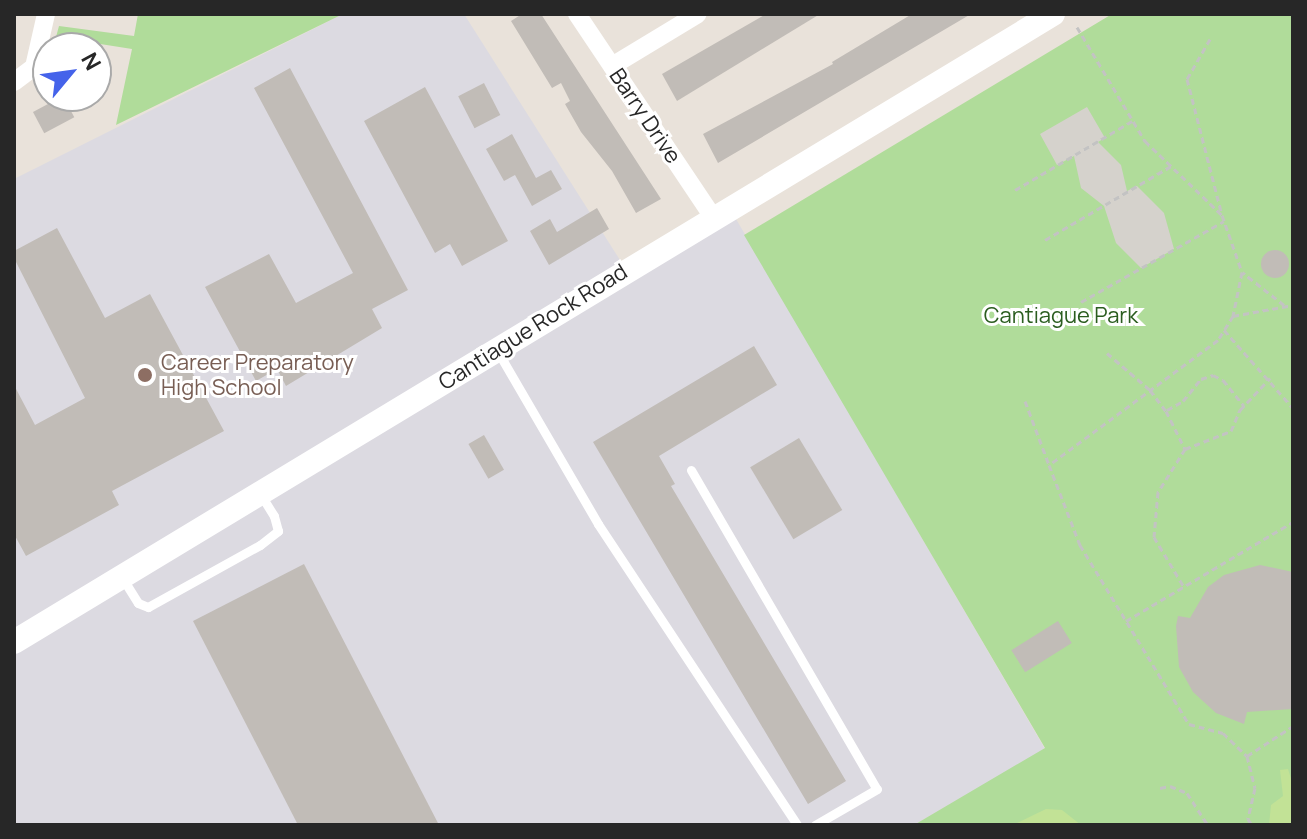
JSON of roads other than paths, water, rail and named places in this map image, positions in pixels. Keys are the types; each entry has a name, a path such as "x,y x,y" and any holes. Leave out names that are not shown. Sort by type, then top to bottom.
{"main road":[{"name":"Cantiague Rock Road","path":"14,642 1052,14"}],"street":[{"path":"14,82 34,67 46,14"},
{"name":"Barry Drive","path":"577,14 713,217"},
{"path":"612,66 698,14"}],"lane":[{"path":"497,350 598,524 797,825"},
{"path":"691,470 877,789 815,825"},
{"path":"122,576 138,603 148,607 260,545 278,531 274,516 260,494"}],"place":[{"name":"Career Preparatory High School","path":"145,375"}],"park label":[{"name":"Cantiague Park","path":"1061,316"}]}
